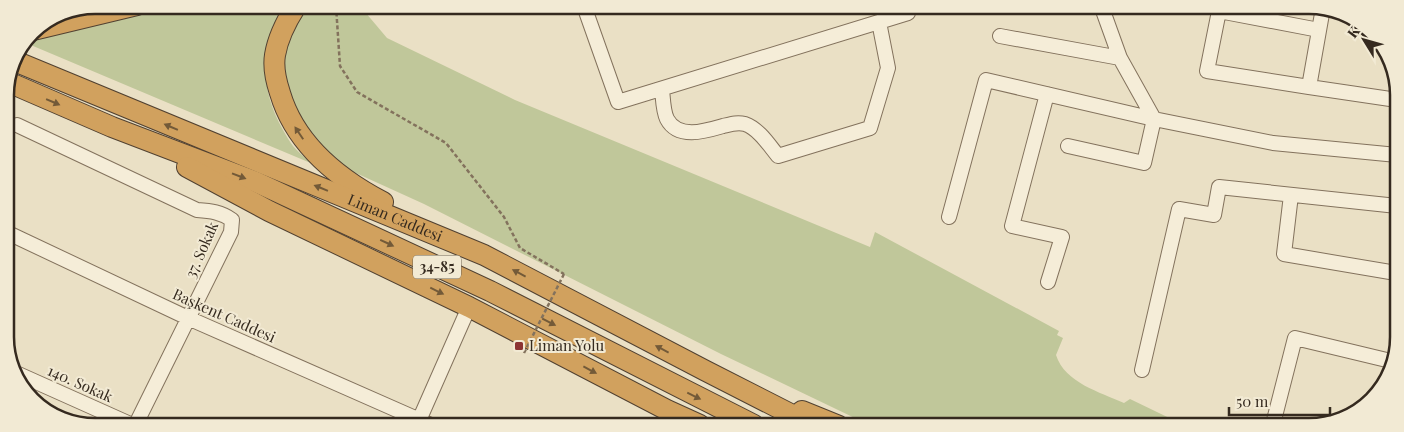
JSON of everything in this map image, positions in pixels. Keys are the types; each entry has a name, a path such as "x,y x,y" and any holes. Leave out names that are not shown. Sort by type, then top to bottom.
{"highway":[{"path":"54,25 100,14"},
{"path":"291,14 285,23 275,55 276,79 285,110 300,136 326,164 362,191 484,255"},
{"name":"Liman Caddesi","path":"21,63 484,255 798,418"},
{"name":"Liman Caddesi","path":"15,85 112,127 256,182 490,291 738,418"},
{"path":"112,127 269,211 469,307 685,418"},
{"path":"706,371 820,418"}],"street":[{"path":"587,14 618,102 908,14"},
{"path":"1068,146 1144,163 1154,119 1120,58 1104,14"},
{"path":"1218,14 1207,71 1390,99"},
{"path":"1235,14 1319,30"},
{"path":"1309,86 1322,15"},
{"path":"662,89 667,118 675,128 691,133 734,123 746,124 756,130 778,156 870,128 888,68 879,22"},
{"path":"1000,36 1120,58"},
{"path":"949,217 986,80 1154,119 1273,143 1390,154"},
{"path":"1047,94 1012,226 1062,237 1048,282"},
{"name":"37. Sokak","path":"17,125 197,210 224,214 232,220 231,232 139,418"},
{"path":"1142,370 1179,209 1214,215 1219,187 1390,205"},
{"path":"1291,195 1284,254 1390,272"},
{"name":"Başkent Caddesi","path":"14,236 188,318 412,418"},
{"path":"425,418 469,307"},
{"path":"1275,418 1295,338 1386,360"},
{"name":"140. Sokak","path":"25,378 116,418"}],"path":[{"path":"337,14 340,66 357,92 446,143 504,217 520,248 564,274 524,353"}],"green space":[{"path":"137,14 280,14 267,51 266,83 275,114 283,130 293,146 313,164 30,45 35,40"},
{"path":"301,14 367,14 387,38 515,100 870,247 875,232 1059,331 1057,335 1063,338 1056,355 1067,373 1075,380 1124,403 1130,399 1169,418 855,418 721,354 424,204 347,169 318,146 282,85 284,57 292,27"}],"place":[{"name":"Liman Yolu","path":"519,346"}]}
